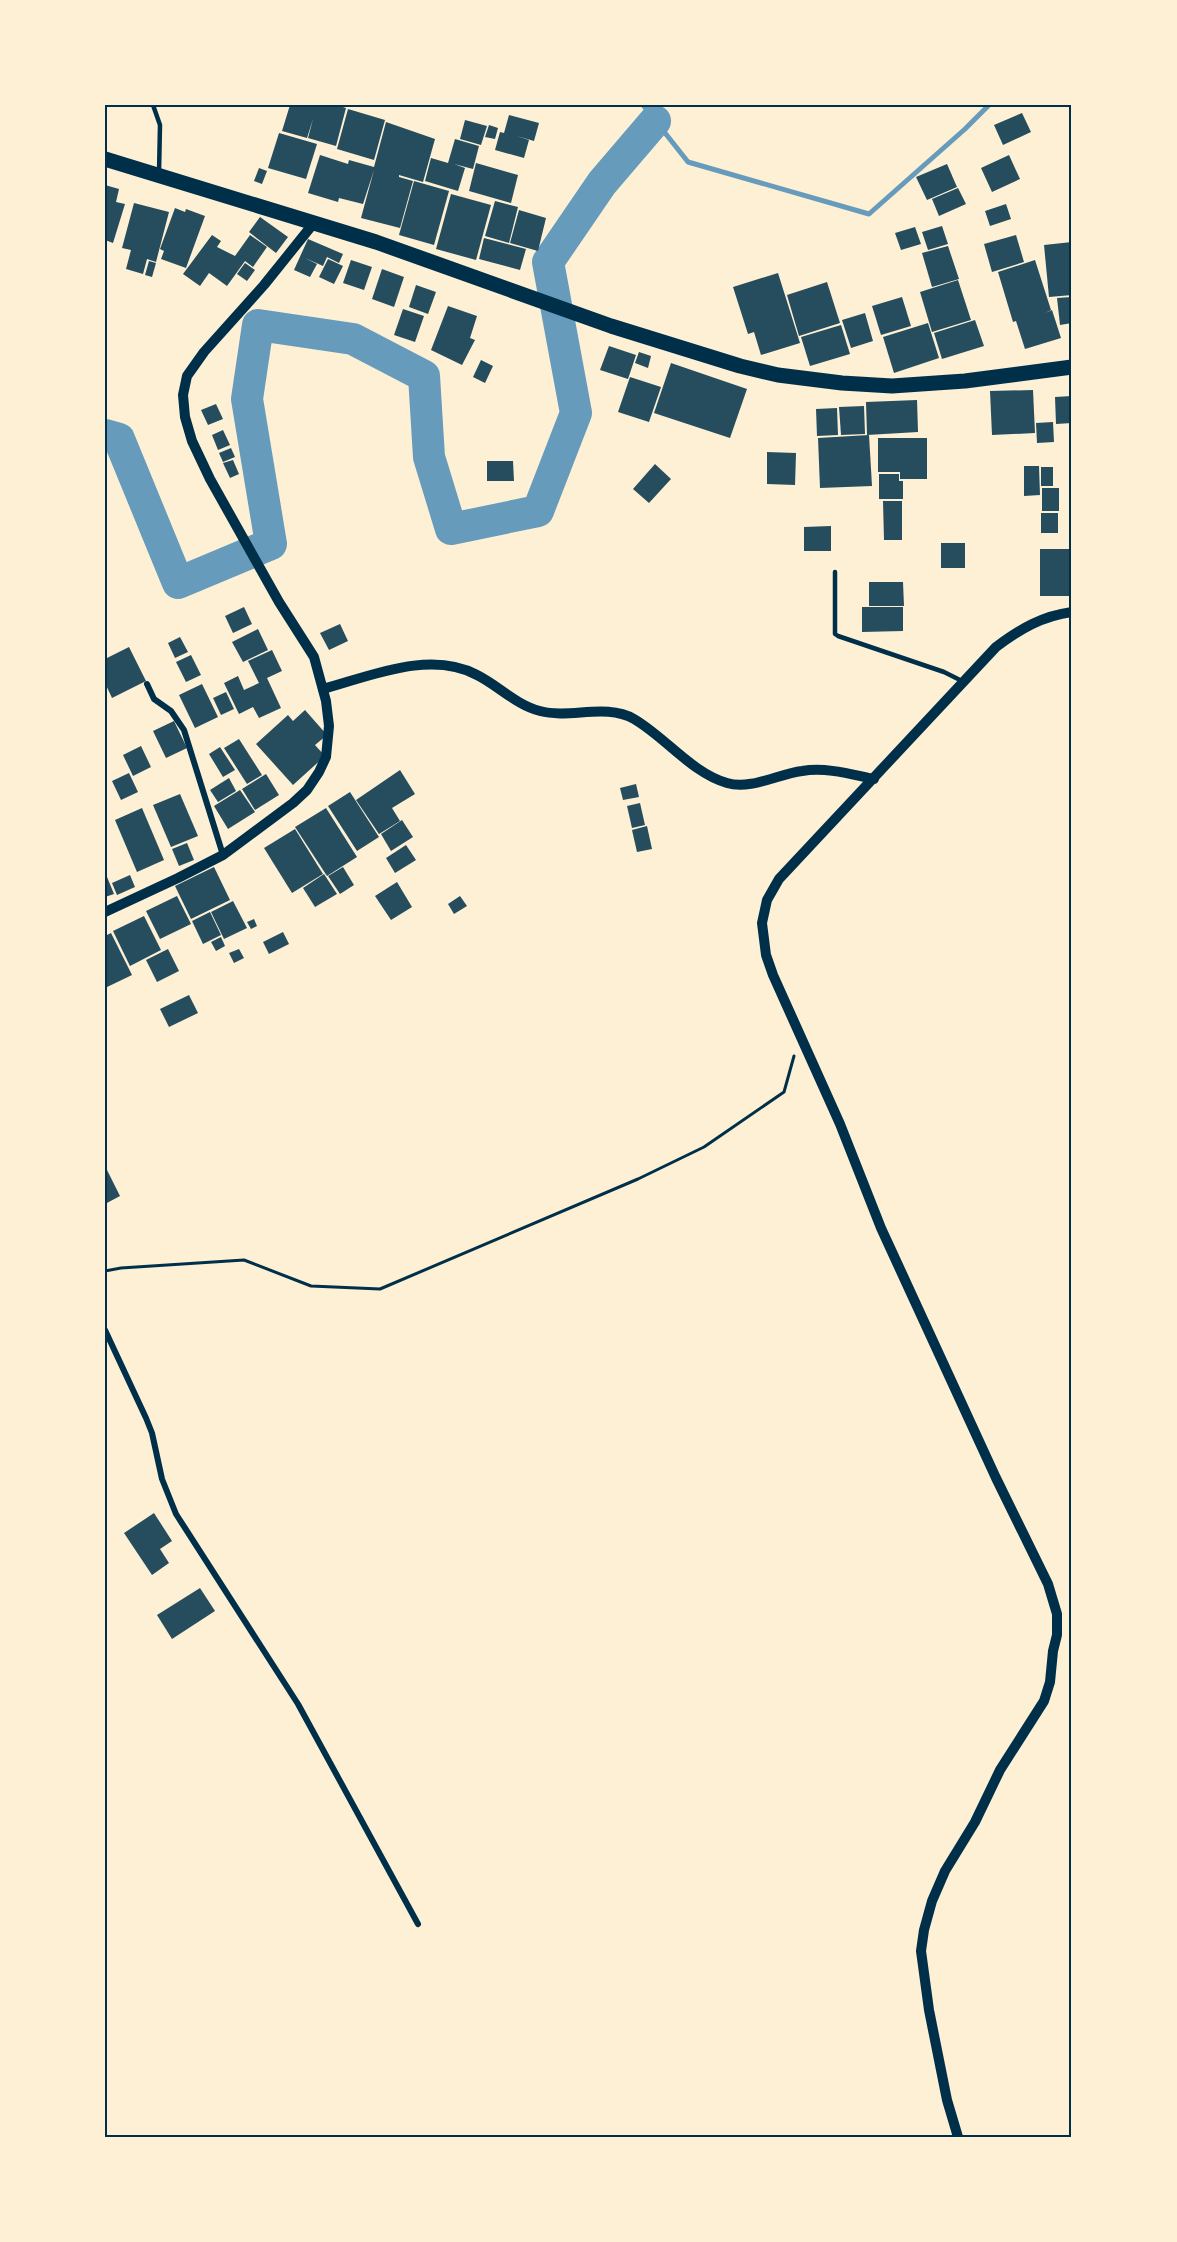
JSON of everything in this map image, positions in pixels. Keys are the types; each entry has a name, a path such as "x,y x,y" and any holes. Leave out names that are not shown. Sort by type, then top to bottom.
{"main road":[{"path":"105,159 397,250 611,326 740,366 778,375 864,386 921,385 1072,367"}],"street":[{"path":"105,912 223,855 307,790 326,757 329,726 323,689 314,657 210,479 192,441 184,417 183,395 187,376 204,352 264,285 313,224"},
{"path":"958,2137 947,2100 928,2010 921,1951 924,1930 932,1901 945,1870 975,1822 1000,1770 1044,1701 1050,1682 1053,1651 1058,1635 1057,1614 1048,1584 996,1478 881,1228 840,1124 780,993 766,955 763,939 764,909 771,891 780,879 996,648 1019,630 1047,617 1072,612"},
{"path":"323,689 415,665 450,666 477,675 521,703 540,711 561,714 601,712 626,715 662,737 710,776 730,784 754,783 779,775 809,770 838,771 874,779"},
{"path":"147,684 154,699 171,711 184,730 223,855"},
{"path":"105,1330 152,1433 162,1479 176,1514 298,1704 418,1924"}],"lane":[{"path":"153,105 160,125 159,175"},
{"path":"835,572 835,634 944,672 965,682"}],"path":[{"path":"105,1271 244,1260 311,1286 380,1289 638,1179 704,1147 784,1092 800,1035"}],"building":[{"path":"290,105 337,105 346,108 336,146 308,138 313,119 307,138 282,131"},
{"path":"348,109 385,120 374,160 337,149"},
{"path":"1022,113 1031,132 1003,145 994,125"},
{"path":"509,115 539,123 534,141 517,136 529,140 524,158 495,150 500,132 504,133"},
{"path":"465,120 487,126 481,145 460,139"},
{"path":"386,122 435,139 423,182 399,175 399,177 413,181 400,228 361,218 374,170 363,204 339,198 338,202 308,193 320,155 348,164 349,160 374,167"},
{"path":"489,125 498,128 495,139 485,137"},
{"path":"279,133 317,144 306,179 268,168"},
{"path":"455,139 479,146 473,169 454,164 465,168 458,191 425,181 431,158 448,163"},
{"path":"1009,155 1020,179 992,192 981,168"},
{"path":"476,163 518,175 511,203 469,191"},
{"path":"947,164 957,187 927,200 916,177"},
{"path":"259,168 267,171 262,184 254,181"},
{"path":"414,181 449,191 434,245 399,235"},
{"path":"105,185 119,189 116,202 125,204 113,243 105,240"},
{"path":"958,188 966,204 939,216 932,199"},
{"path":"451,194 491,205 476,260 436,249"},
{"path":"495,201 518,207 509,243 485,236"},
{"path":"134,203 169,212 156,262 147,259 143,274 126,269 131,250 122,248"},
{"path":"1006,204 1011,219 990,226 985,211"},
{"path":"175,208 185,212 186,209 205,216 186,268 161,259 164,251 160,249"},
{"path":"519,210 546,218 538,251 510,243"},
{"path":"260,217 288,237 276,253 249,232"},
{"path":"942,226 948,244 928,250 922,232"},
{"path":"915,227 921,244 901,250 895,233"},
{"path":"212,235 221,241 217,247 235,256 250,235 267,247 253,267 245,261 227,286 209,273 200,286 183,274"},
{"path":"1016,235 1024,262 992,272 984,244"},
{"path":"484,238 526,249 520,270 479,259"},
{"path":"308,239 343,254 339,263 327,257 323,266 305,258 317,264 310,277 294,270"},
{"path":"1072,242 1072,295 1049,297 1044,245"},
{"path":"948,246 959,279 932,287 922,253"},
{"path":"328,259 343,266 334,284 319,277"},
{"path":"351,260 372,267 364,290 343,283"},
{"path":"1035,260 1051,310 1045,313 1052,310 1061,338 1025,349 1016,321 1013,322 998,272"},
{"path":"149,261 156,263 152,277 145,275"},
{"path":"245,263 255,270 247,281 237,274"},
{"path":"382,269 404,277 394,307 372,299"},
{"path":"778,273 800,343 761,355 754,332 748,334 733,287"},
{"path":"958,280 971,320 932,332 920,292"},
{"path":"827,282 840,323 799,336 787,295"},
{"path":"416,285 436,292 428,314 409,307"},
{"path":"902,297 911,326 881,335 872,306"},
{"path":"1072,297 1072,323 1060,325 1057,298"},
{"path":"448,306 477,316 470,338 475,340 462,365 431,350"},
{"path":"403,309 424,316 415,342 394,335"},
{"path":"865,313 873,341 851,348 842,320"},
{"path":"975,320 984,346 942,359 934,333"},
{"path":"928,323 939,358 894,373 883,337"},
{"path":"841,325 850,354 810,366 801,337"},
{"path":"609,346 636,355 628,379 600,370"},
{"path":"639,352 651,356 648,368 635,363"},
{"path":"481,360 493,366 485,383 473,377"},
{"path":"671,363 747,389 730,438 654,413"},
{"path":"630,377 661,387 649,422 618,412"},
{"path":"1033,390 1035,433 992,435 990,391"},
{"path":"1072,396 1072,423 1056,424 1055,397"},
{"path":"917,400 918,432 867,435 866,402"},
{"path":"216,404 223,419 208,425 201,410"},
{"path":"864,406 865,434 841,435 839,407"},
{"path":"837,408 838,435 817,436 816,409"},
{"path":"1053,422 1054,442 1037,443 1036,423"},
{"path":"223,430 230,445 218,450 212,435"},
{"path":"869,435 872,486 820,488 818,438"},
{"path":"878,438 927,438 927,479 900,479 900,472 878,472"},
{"path":"231,448 235,457 223,462 219,453"},
{"path":"767,452 796,453 795,485 767,484"},
{"path":"233,460 239,474 230,478 223,463"},
{"path":"487,461 513,461 514,481 487,481"},
{"path":"655,464 671,479 649,503 633,489"},
{"path":"1024,466 1039,466 1040,495 1024,496"},
{"path":"1041,467 1053,467 1053,486 1041,486"},
{"path":"879,474 899,474 899,481 903,481 903,499 879,499"},
{"path":"1042,488 1059,488 1059,511 1042,511"},
{"path":"883,501 902,501 902,540 884,540"},
{"path":"1041,513 1058,513 1058,533 1041,533"},
{"path":"831,526 831,551 804,551 804,527"},
{"path":"941,543 965,543 965,568 941,568"},
{"path":"1040,549 1071,549 1072,596 1040,596"},
{"path":"869,582 903,582 904,606 869,606"},
{"path":"244,607 252,624 233,633 225,616"},
{"path":"862,607 903,607 903,631 862,632"},
{"path":"340,624 348,641 329,650 320,633"},
{"path":"258,629 268,650 243,662 232,642"},
{"path":"180,637 188,652 175,658 168,643"},
{"path":"129,647 146,681 112,698 105,683 105,659"},
{"path":"272,650 282,671 267,678 281,708 259,718 253,707 239,714 224,683 238,676 244,690 259,683 248,661"},
{"path":"191,655 201,675 186,682 176,662"},
{"path":"202,684 218,717 195,728 179,695"},
{"path":"226,692 234,709 221,715 213,698"},
{"path":"305,710 327,735 315,745 325,756 293,785 256,744 288,715 293,721"},
{"path":"174,721 187,748 166,758 153,731"},
{"path":"239,739 262,775 247,784 224,748"},
{"path":"141,746 151,767 133,776 123,755"},
{"path":"220,747 235,770 223,777 209,754"},
{"path":"400,770 415,794 392,808 400,821 379,834 356,800"},
{"path":"129,773 138,792 121,800 112,781"},
{"path":"266,774 279,795 255,810 242,789"},
{"path":"229,778 236,791 218,802 210,790"},
{"path":"636,784 639,797 623,800 620,788"},
{"path":"240,790 255,812 228,829 214,806"},
{"path":"350,792 379,837 357,851 328,806"},
{"path":"180,794 198,836 171,847 153,805"},
{"path":"640,803 645,825 632,828 627,806"},
{"path":"142,808 164,860 137,872 115,820"},
{"path":"326,808 357,857 327,876 295,827"},
{"path":"402,820 413,837 391,851 381,834"},
{"path":"647,826 652,849 637,852 632,830"},
{"path":"295,829 323,874 292,893 264,848"},
{"path":"187,843 194,860 179,866 172,849"},
{"path":"406,845 416,860 395,873 386,858"},
{"path":"214,867 230,900 191,919 175,886"},
{"path":"343,867 354,885 340,894 328,876"},
{"path":"105,872 114,894 105,897"},
{"path":"324,874 337,894 315,907 303,888"},
{"path":"130,875 135,887 117,895 112,883"},
{"path":"397,882 412,907 391,920 375,896"},
{"path":"177,896 191,924 160,939 146,911"},
{"path":"460,896 467,906 454,914 448,904"},
{"path":"233,901 247,928 224,939 211,912"},
{"path":"210,912 221,935 203,944 192,921"},
{"path":"144,916 161,950 130,966 113,931"},
{"path":"254,919 257,926 251,929 247,922"},
{"path":"283,932 289,944 269,954 263,942"},
{"path":"111,933 132,975 105,988 105,936"},
{"path":"221,937 225,946 216,951 211,942"},
{"path":"168,949 179,971 157,982 146,960"},
{"path":"239,949 244,958 234,963 229,953"},
{"path":"189,995 198,1013 169,1027 160,1009"},
{"path":"105,1166 120,1196 105,1204"},
{"path":"154,1513 172,1541 160,1549 169,1563 152,1575 124,1533"},
{"path":"200,1588 215,1611 172,1639 157,1615"}],"waterway":[{"path":"643,105 688,162 869,214 989,105"},
{"path":"105,435 119,439 178,583 271,544 247,399 258,325 353,339 424,376 429,457 451,529 538,511 576,413 548,262 602,183 655,121"}]}
